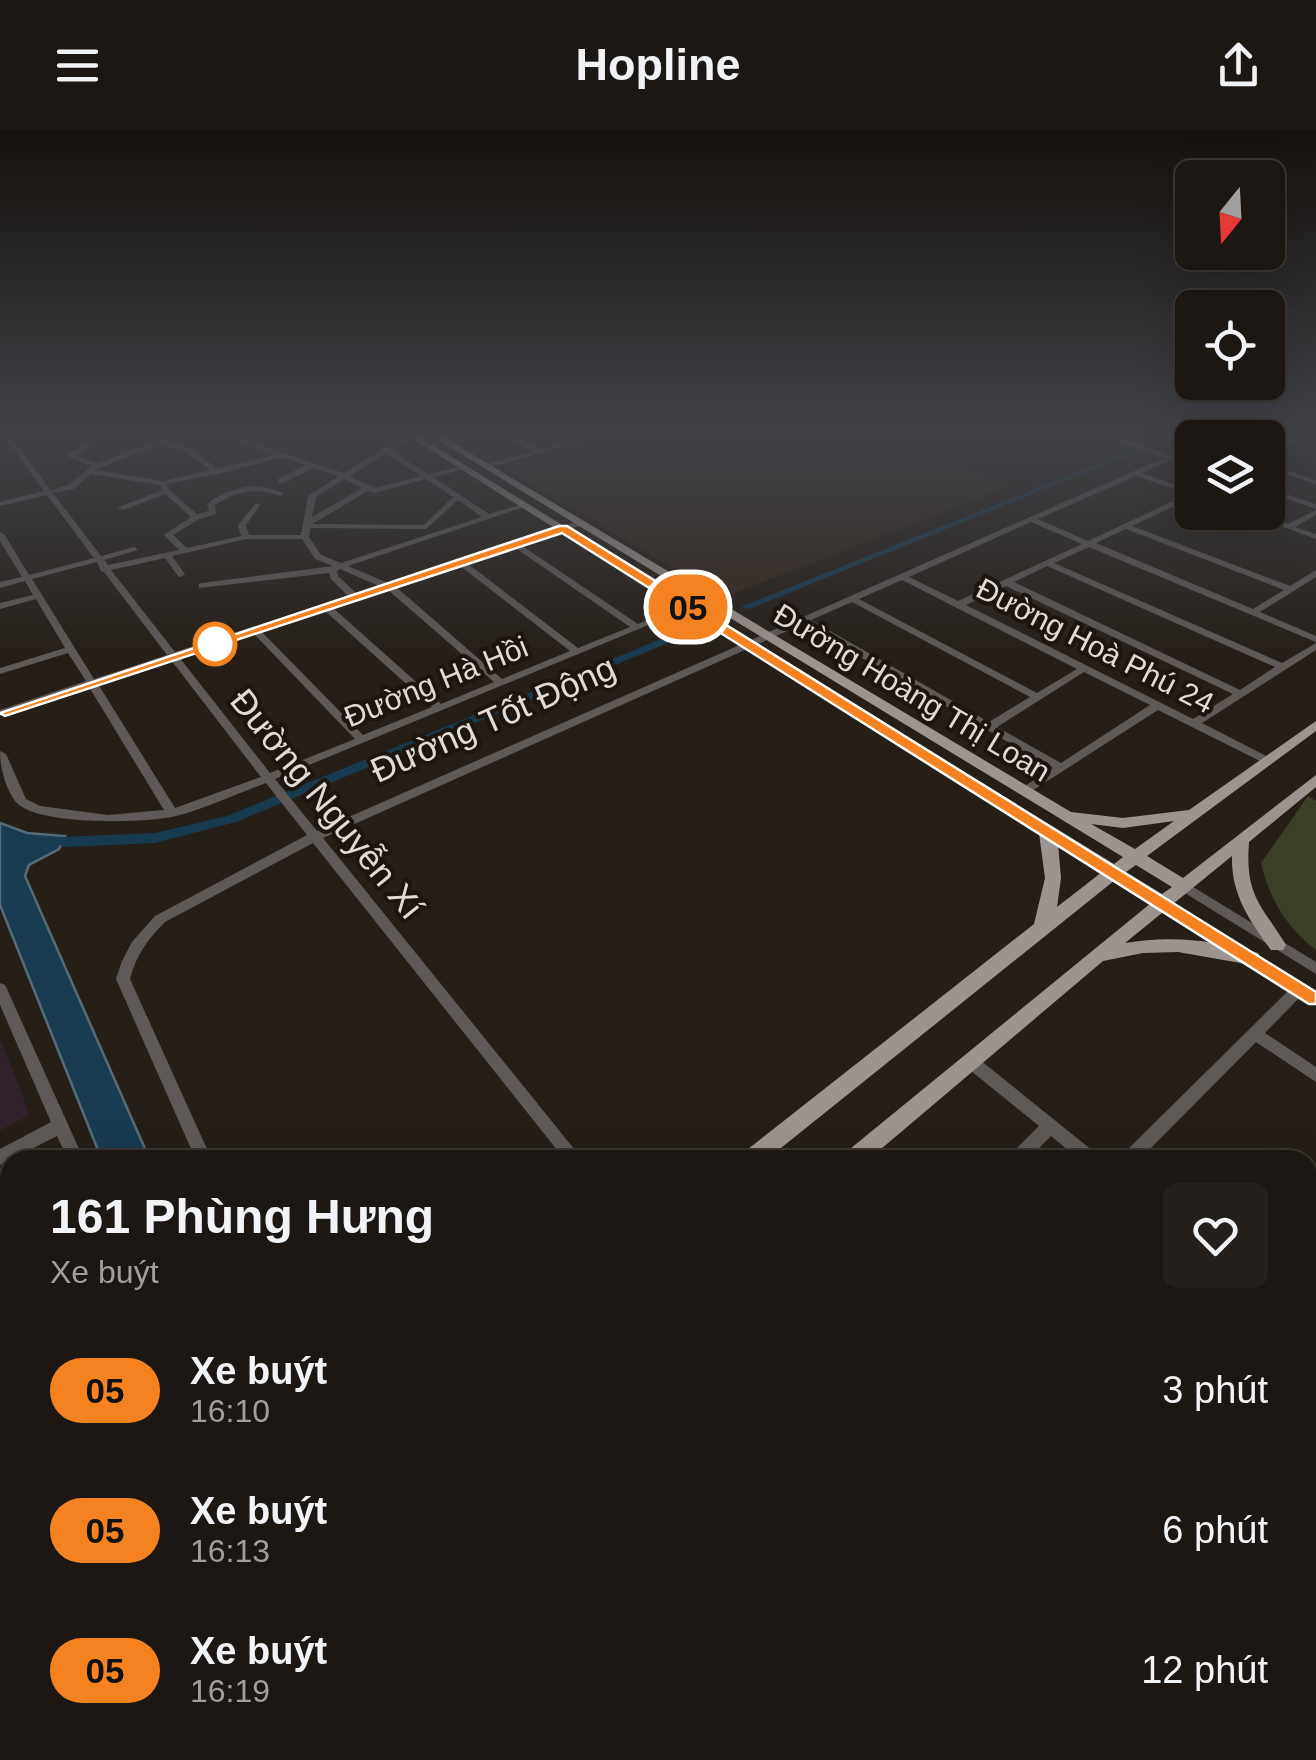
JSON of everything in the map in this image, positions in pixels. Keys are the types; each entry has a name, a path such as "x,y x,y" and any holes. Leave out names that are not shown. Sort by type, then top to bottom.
{"main road":[{"name":"Đường Hoàng Thị Loan","path":"528,508 1164,904"},
{"name":"Đường Hoàng Thị Loan","path":"554,508 1184,888"},
{"path":"763,1150 1114,871 1316,725"},
{"path":"864,1150 1095,958 1312,787"},
{"path":"1058,813 1123,823 1197,812"},
{"path":"1040,932 1053,899 1055,872 1046,828"},
{"path":"1241,841 1240,888 1250,910 1277,945"},
{"path":"1095,958 1138,944 1168,943 1252,958"}],"street":[{"name":"Đường Nguyễn Xí","path":"59,508 287,806 567,1150"},
{"path":"187,508 196,517"},
{"path":"184,551 168,535 212,512 212,508"},
{"path":"246,537 242,525 254,508"},
{"path":"310,508 305,537 318,556 336,568 390,587 500,683"},
{"path":"307,524 333,508"},
{"path":"426,527 446,508"},
{"path":"474,508 488,518"},
{"path":"202,586 336,568 518,508"},
{"name":"Đường Tốt Động","path":"200,1150 123,979 128,958 141,936 160,919 314,837 1056,508"},
{"path":"958,605 1163,508"},
{"path":"1288,527 1316,509"},
{"path":"1030,519 1316,638"},
{"path":"0,713 579,523"},
{"path":"307,524 426,527 438,534"},
{"path":"1126,526 1290,590"},
{"path":"1285,526 1316,537"},
{"path":"0,534 6,554 27,578 172,813"},
{"path":"0,585 246,537 305,537"},
{"path":"516,545 637,627"},
{"path":"100,564 134,550"},
{"path":"166,555 181,574"},
{"path":"462,563 578,652"},
{"path":"1047,563 1283,667"},
{"path":"336,568 334,577 356,598"},
{"path":"1254,612 1316,574"},
{"name":"Đường Hoà Phú 24","path":"901,576 1268,760"},
{"path":"1006,582 1241,694"},
{"path":"0,606 38,596"},
{"path":"851,598 1037,697"},
{"path":"327,607 439,708"},
{"name":"Đường Hà Hồi","path":"0,754 21,801 37,810 108,819 172,813 266,779 687,607"},
{"path":"802,619 1058,767"},
{"path":"256,630 362,740"},
{"path":"1193,724 1316,646"},
{"path":"1,669 71,649"},
{"path":"989,727 1084,668"},
{"path":"1024,792 1156,706"},
{"name":"Đường Hoàng Thị Loan","path":"1184,888 1316,969"},
{"name":"Đường Hoàng Thị Loan","path":"1164,904 1316,998"},
{"path":"0,988 72,1150"},
{"path":"1138,1150 1300,988"},
{"path":"1254,1034 1316,1075"},
{"path":"970,1060 1080,1150"},
{"path":"14,1150 62,1125"},
{"path":"1026,1150 1050,1126"}],"shaded area":[{"path":"572,508 953,508 722,598"},
{"path":"0,1038 30,1115 0,1130"}],"green space":[{"path":"1308,796 1316,801 1316,950 1281,912 1261,863"}],"water":[{"path":"0,823 27,833 65,836 59,849 29,865 25,876 146,1150 98,1150 0,905"}],"waterway":[{"path":"746,607 992,508"},
{"path":"63,842 155,838 231,819 693,629"}],"bus line":[{"name":"05","path":"0,713 563,529 1316,998"}]}
